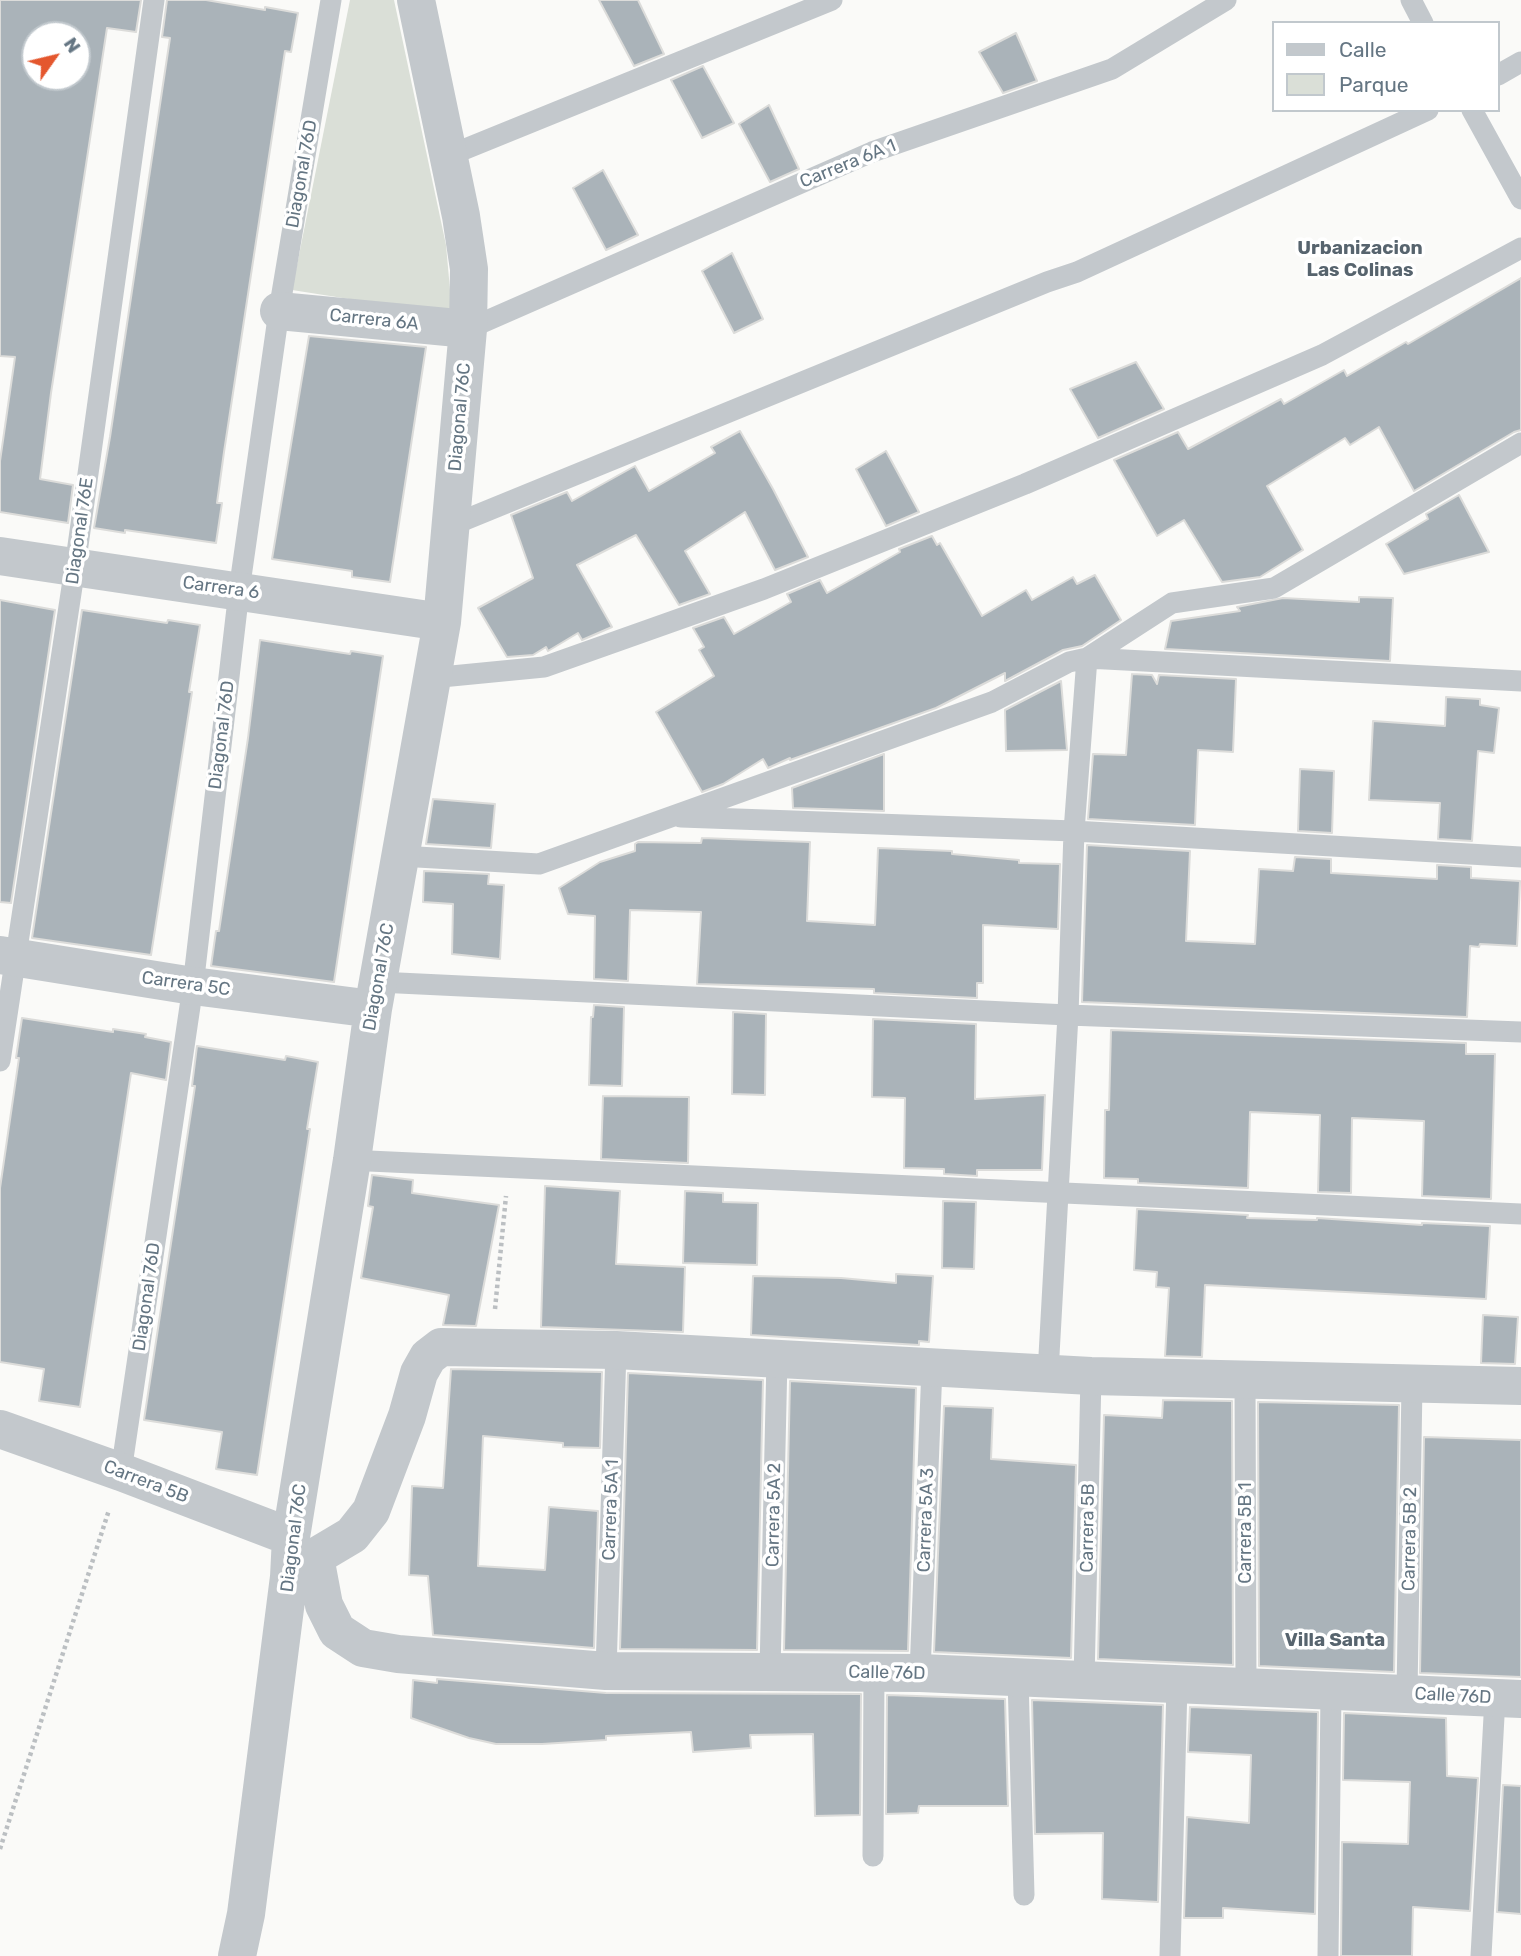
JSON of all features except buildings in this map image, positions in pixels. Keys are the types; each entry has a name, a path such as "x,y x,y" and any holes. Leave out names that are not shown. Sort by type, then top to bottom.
{"street":[{"name":"Diagonal 76C","path":"237,1956 246,1914 298,1557 376,996 442,622 468,329 469,269 461,216 416,0"},
{"name":"Carrera 6A","path":"279,311 468,329"},
{"name":"Carrera 6","path":"0,556 442,622"},
{"name":"Carrera 5C","path":"8,957 193,986 376,996"},
{"path":"298,1557 352,1535 371,1511 407,1416 419,1373 428,1357 441,1347 616,1350 1091,1376 1521,1386"},
{"name":"Carrera 5B","path":"0,1429 121,1472 298,1557"},
{"name":"Calle 76D","path":"298,1557 337,1631 363,1648 398,1654 606,1671 920,1673 1508,1698"}],"lane":[{"name":"Diagonal 76E","path":"0,1061 8,957 75,567 153,0"},
{"name":"Diagonal 76D","path":"121,1472 193,986 239,591 279,311 331,0"},
{"path":"448,156 832,0"},
{"name":"Carrera 6A 1","path":"468,329 872,152 1112,69 1226,0"},
{"path":"1410,0 1422,21"},
{"path":"1500,74 1521,62"},
{"path":"450,526 1046,282 1077,272 1424,112"},
{"path":"1473,112 1521,199"},
{"path":"431,678 544,667 764,589 1025,484 1322,355 1521,248"},
{"path":"1087,658 1172,603 1274,587 1521,443"},
{"path":"1048,1373 1068,1014 1074,831 1087,658"},
{"path":"400,856 539,864 992,702 1069,662 1087,658 1521,681"},
{"path":"667,817 1074,831 1521,857"},
{"path":"376,996 1068,1014 1521,1032"},
{"path":"369,1161 1521,1214"},
{"name":"Carrera 5A 1","path":"606,1671 616,1350"},
{"name":"Carrera 5A 2","path":"770,1671 777,1358"},
{"name":"Carrera 5A 3","path":"920,1673 932,1367"},
{"name":"Carrera 5B","path":"1084,1680 1091,1376"},
{"name":"Carrera 5B 1","path":"1245,1380 1246,1685"},
{"name":"Carrera 5B 2","path":"1407,1694 1412,1384"},
{"path":"873,1856 874,1672"},
{"path":"1018,1678 1024,1895"},
{"path":"1170,1956 1177,1684"},
{"path":"1328,1956 1331,1691"},
{"path":"1481,1956 1508,1698"}],"path":[{"path":"492,1346 509,1167"},
{"path":"0,1849 121,1472"}],"green space":[{"path":"350,0 394,0 446,245 452,312 432,312 292,290"}],"district":[{"name":"Urbanizacion Las Colinas","path":"1360,260"},
{"name":"Villa Santa","path":"1335,1641"}]}
